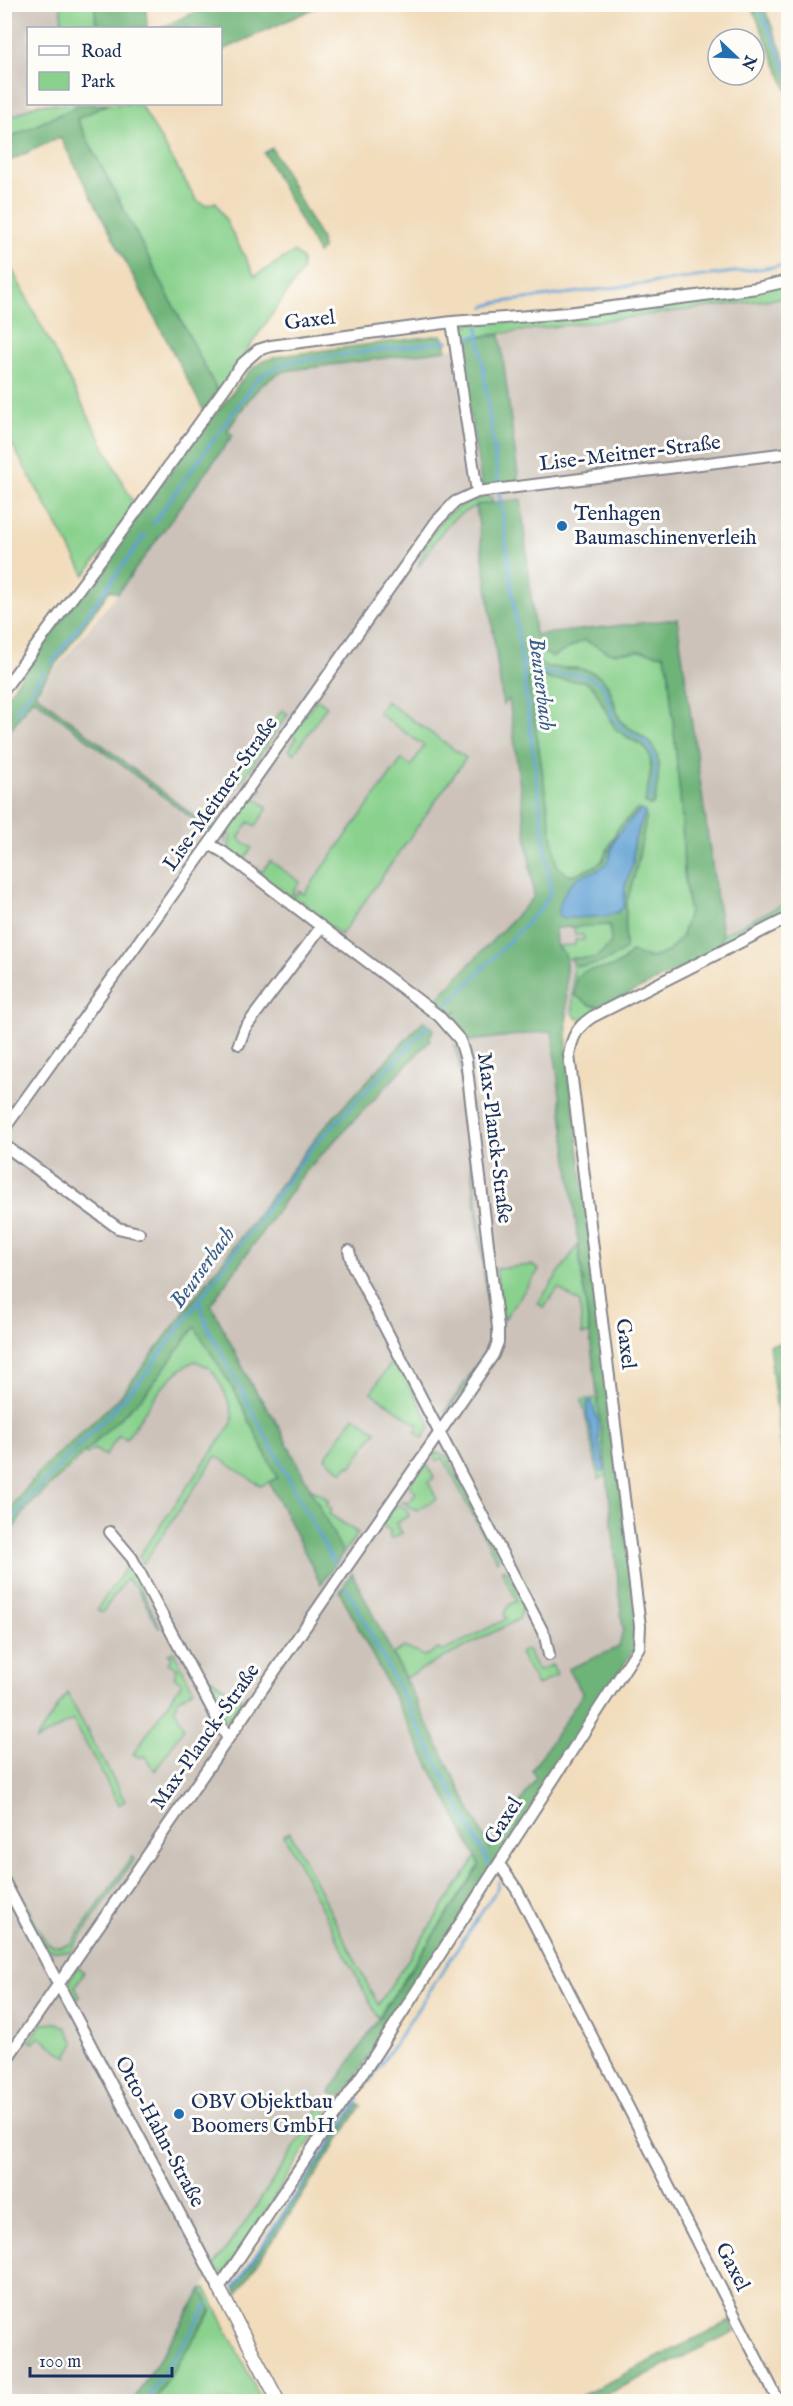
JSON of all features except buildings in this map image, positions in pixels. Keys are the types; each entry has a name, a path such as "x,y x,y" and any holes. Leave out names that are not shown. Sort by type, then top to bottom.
{"street":[{"name":"Gaxel","path":"4,688 128,523 242,364 258,350 271,346 452,322 567,313 757,288 789,281"},
{"path":"452,322 477,492"},
{"name":"Lise-Meitner-Straße","path":"4,1129 436,522 454,502 477,492 789,453"},
{"name":"Max-Planck-Straße","path":"4,2064 493,1355 499,1336 464,1048 456,1033 439,1016 209,844"},
{"name":"Gaxel","path":"219,2288 499,1864 639,1647 640,1635 569,1055 575,1032 592,1017 789,918"},
{"path":"239,1044 245,1028 321,927"},
{"path":"4,1145 118,1228 139,1233"},
{"path":"349,1251 353,1266 545,1636 549,1655"},
{"path":"110,1532 132,1558 228,1739"},
{"name":"Gaxel","path":"499,1864 513,1881 779,2402"},
{"name":"Otto-Hahn-Straße","path":"4,1881 279,2402"}],"shaded area":[{"path":"5,5 61,5 62,27 27,27 27,105 36,105 5,120"},
{"path":"788,297 788,902 722,935 717,948 579,1006 552,1031 607,1475 623,1630 619,1647 532,1770 536,1778 255,2208 214,2265 205,2285 133,2401 5,2402 5,737 33,697 118,593 232,435 227,431 269,377 285,371 451,349 500,335"}],"green space":[{"path":"211,4 321,5 222,51 222,27 162,27"},
{"path":"61,5 95,5 96,27 62,27"},
{"path":"95,5 146,5 147,27 96,27"},
{"path":"751,5 763,5 788,66 788,92 766,40 766,27 760,27"},
{"path":"36,105 80,105 5,140 5,120"},
{"path":"80,105 106,105 77,119 218,392 204,411 60,137 5,163 4,140"},
{"path":"106,105 141,105 197,201 206,205 216,202 255,276 294,252 302,259 302,271 218,392 77,119"},
{"path":"272,148 321,239 322,249 318,253 264,153"},
{"path":"4,254 135,506 85,575 5,432"},
{"path":"788,285 788,297 458,339 461,329 466,324"},
{"path":"441,335 446,341 446,350 285,371 259,388 227,431 233,435 118,593 110,590 35,693 212,830 209,831 33,698 5,737 5,699 136,517 249,371 263,361 280,356"},
{"path":"500,335 519,483 482,487 458,339"},
{"path":"491,497 492,503 478,506 456,517 440,534 418,567 428,540 443,519 464,505"},
{"path":"521,499 535,635 677,619 722,935 720,949 603,1007 590,1005 575,995 576,978 583,973 617,965 631,952 651,958 668,952 682,936 689,912 668,667 664,655 641,651 611,653 584,640 553,657 537,650 528,655 535,662 543,665 587,670 602,678 609,688 620,720 647,740 655,750 659,770 652,806 645,803 651,770 650,756 645,747 616,730 595,689 584,681 553,680 539,676 528,678 557,866 570,876 602,862 618,828 638,809 641,810 615,838 610,859 602,868 572,883 563,898 559,916 566,918 606,916 618,912 624,906 625,887 633,863 634,841 645,812 646,819 636,870 626,905 625,949 600,963 573,965 572,958 595,958 611,944 610,925 555,928 556,946 566,959 567,1052 638,1637 633,1651 343,2096 333,2095 330,2092 480,1865 340,1592 352,1573 490,1849 536,1778 532,1770 583,1694 568,1669 619,1647 623,1630 607,1475 552,1031 469,1041 465,1040 450,1020 458,1010 450,1014 439,1004 439,996 534,897 509,699 503,705 476,505"},
{"path":"584,640 611,653 641,651 664,655 668,667 689,912 682,936 668,952 651,958 631,952 617,965 590,971 576,979 590,1005 603,1007 582,1020 576,1018 573,1013 573,965 600,963 625,949 626,905 636,870 646,819 645,812 638,809 618,828 601,862 594,867 570,876 556,866 528,677 584,681 595,689 611,722 628,738 645,747 650,756 651,770 651,744 621,721 612,693 602,678 578,668 546,666 527,656 536,650","holes":["651,770 651,806 645,803"]},
{"path":"316,700 327,706 294,754 289,750 296,739 293,732"},
{"path":"386,701 466,758 341,935 308,910 309,907 302,902 301,905 256,871 257,868 262,872 270,861 300,882 292,894 295,896 299,891 304,894 402,759 411,766 424,746 378,713"},
{"path":"282,710 288,714 220,812 212,830 201,820"},
{"path":"255,787 262,788 255,798 268,808 256,826 249,822 239,837 252,848 243,861 228,848 230,830 240,817 237,815 226,832 226,844 224,837 226,829"},
{"path":"788,902 788,916 720,949 722,935"},
{"path":"610,925 611,944 595,958 566,959 556,946 575,945 575,940 584,940 583,935 575,935 574,926"},
{"path":"424,1020 434,1030 429,1037 431,1039 304,1173 211,1304 252,1386 274,1418 343,1553 321,1584 269,1482 277,1478 237,1395 195,1327 145,1394 27,1508 5,1540 5,1517 15,1502 45,1466 120,1397 321,1131"},
{"path":"454,1045 457,1046 460,1058 493,1338 487,1355 445,1412 486,1351 491,1330 458,1057"},
{"path":"578,1245 589,1334 582,1335 580,1303 558,1288 544,1308 538,1303"},
{"path":"532,1265 539,1270 503,1321 496,1269"},
{"path":"195,1326 237,1395 277,1478 261,1486 216,1456 143,1564 139,1556 232,1423 229,1402 221,1385 208,1367 195,1361 175,1374 165,1384 126,1439 119,1435 105,1456 94,1449 86,1455 84,1451 145,1394"},
{"path":"788,1342 788,1469 785,1480 769,1345"},
{"path":"393,1360 397,1362 428,1420 430,1427 423,1438 415,1432 419,1426 371,1392"},
{"path":"597,1398 607,1475 599,1479 582,1400"},
{"path":"354,1416 376,1431 351,1467 348,1465 343,1472 325,1458"},
{"path":"433,1452 446,1455 499,1556 497,1561 443,1458 436,1461"},
{"path":"427,1464 434,1478 428,1482 437,1499 416,1510 401,1502 403,1500 409,1503 416,1493 409,1485 423,1465"},
{"path":"309,1487 329,1500 326,1504 332,1509 329,1514 358,1533 343,1553"},
{"path":"399,1505 406,1509 409,1516 396,1523 402,1533 391,1539 389,1536 391,1532 384,1526 381,1529 380,1527 395,1506"},
{"path":"128,1565 159,1628 137,1588 126,1579 102,1613 97,1609"},
{"path":"501,1569 507,1570 524,1603 519,1619 405,1678 393,1654 404,1647 425,1656 439,1649 442,1652 506,1619 504,1614 506,1609 517,1601"},
{"path":"527,1649 538,1671 552,1665 557,1675 537,1686 520,1653"},
{"path":"173,1651 193,1689 177,1701 175,1709 184,1728 155,1771 146,1756 140,1758 133,1754 182,1683 174,1677 177,1669 168,1663 172,1657 168,1654"},
{"path":"210,1678 243,1700 227,1722 206,1685"},
{"path":"67,1693 125,1801 119,1805 73,1720 35,1741"},
{"path":"290,1832 378,2005 476,1857 480,1865 378,2018 284,1835"},
{"path":"132,1857 134,1859 70,1952 46,1950 8,1878 9,1875 46,1942 52,1946 62,1946 72,1943"},
{"path":"78,1966 84,1972 75,1987 80,1997 75,2000 113,2076 69,1992 70,1980"},
{"path":"57,2023 66,2027 75,2043 67,2057 39,2037 34,2043 30,2041 42,2024"},
{"path":"324,2101 328,2110 321,2124 227,2271 223,2274 218,2272 214,2266 255,2208"},
{"path":"358,2104 361,2106 238,2293 235,2289"},
{"path":"206,2288 262,2401 154,2402 212,2311 202,2290"},
{"path":"202,2290 212,2310 154,2401 133,2401"},
{"path":"730,2321 735,2331 594,2401 571,2401"}],"water":[{"path":"641,810 645,812 634,841 633,863 625,887 624,906 618,912 606,916 565,918 559,916 560,905 568,888 581,876 603,867 608,861 618,834"},
{"path":"592,1401 598,1421 599,1441 605,1470 603,1472 600,1471 587,1414 587,1402"}],"waterway":[{"name":"Beurserbach","path":"758,4 788,74"},
{"name":"Beurserbach","path":"485,307 495,303 788,265"},
{"name":"Beurserbach","path":"447,1006 542,907 551,891 478,327"},
{"path":"463,339 479,335"},
{"path":"153,524 254,383 265,373 288,362 448,341"},
{"path":"52,663 145,535"},
{"path":"521,661 546,673 584,676 595,680 604,688 616,722 650,748 655,764 650,800"},
{"path":"16,712 44,672"},
{"path":"4,728 7,725"},
{"name":"Beurserbach","path":"4,1529 38,1488 112,1412 147,1372 309,1151 428,1026"},
{"path":"199,1301 207,1326 334,1563"},
{"path":"347,1588 489,1864"},
{"path":"370,2081 497,1889 499,1881"},
{"path":"234,2288 359,2099"},
{"path":"145,2402 208,2305"}],"place":[{"name":"Tenhagen Baumaschinenverleih","path":"562,526"},
{"name":"OBV Objektbau Boomers GmbH","path":"179,2114"}]}
